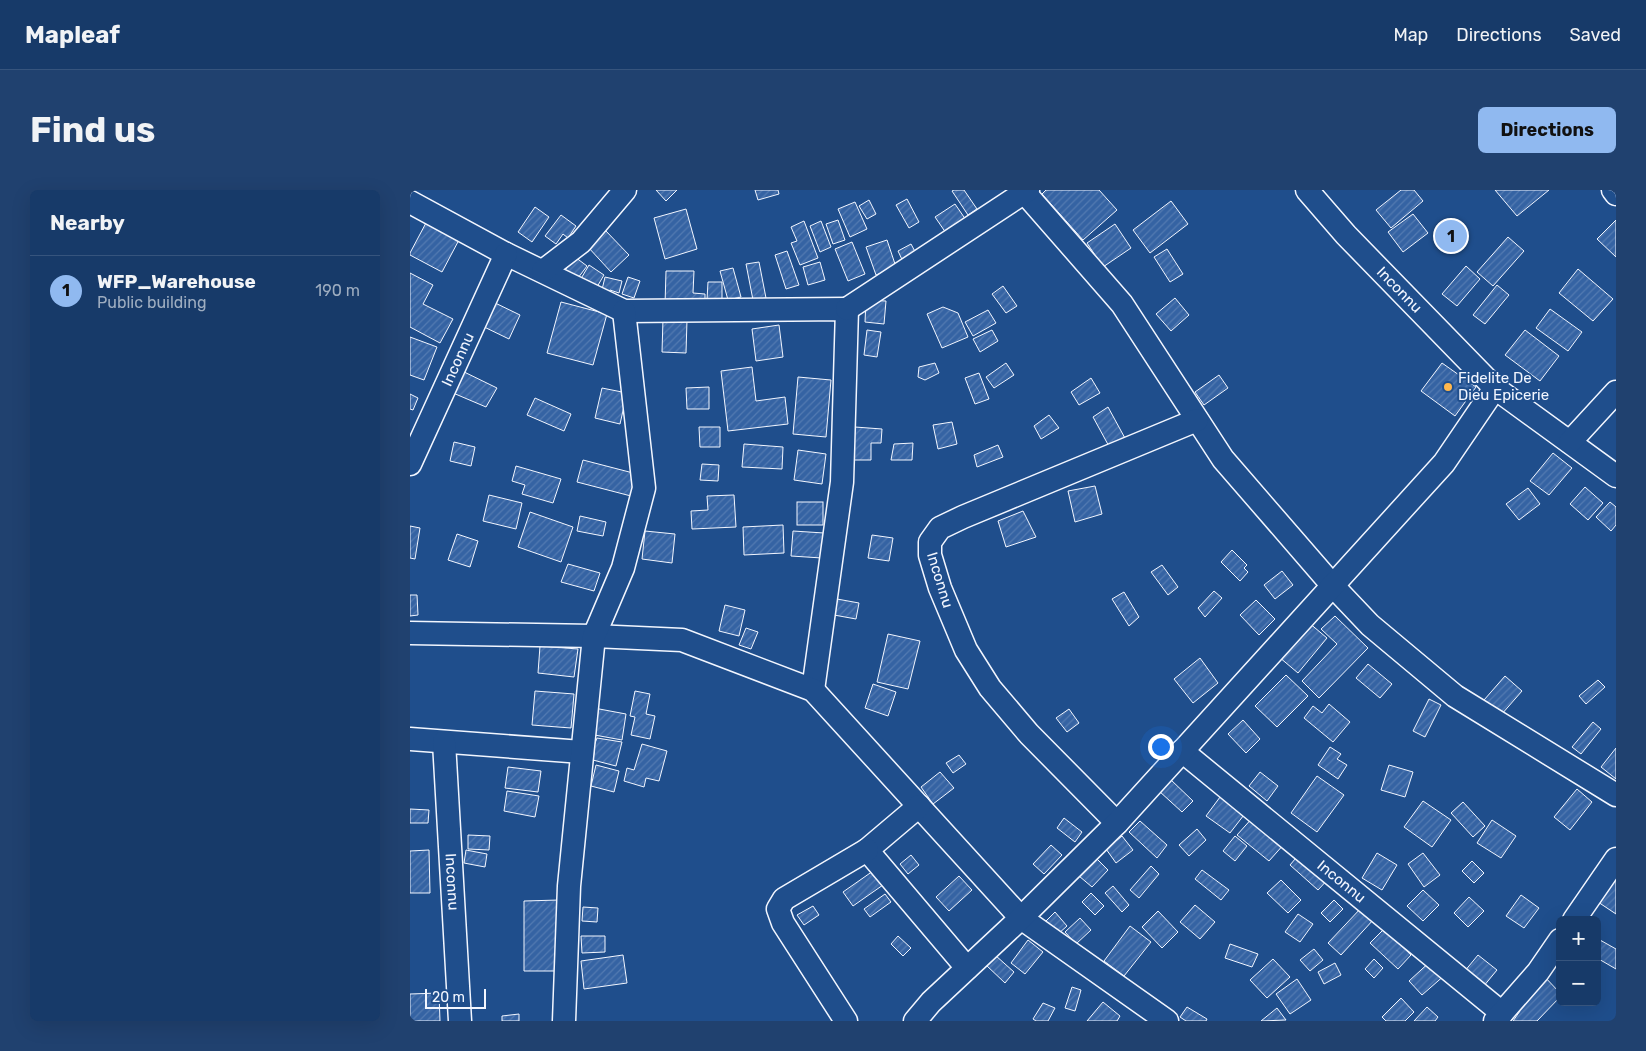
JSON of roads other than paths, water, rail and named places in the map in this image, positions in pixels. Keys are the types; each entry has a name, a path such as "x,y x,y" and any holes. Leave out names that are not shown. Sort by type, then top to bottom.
{"street":[{"path":"543,271 581,242 625,190"},
{"name":"Inconnu","path":"1307,190 1346,235 1495,388 1616,476"},
{"path":"1613,190 1616,194"},
{"path":"410,202 506,254 624,311 847,309 1026,191 1122,304 1222,459 1333,586 1370,625 1455,696 1616,795"},
{"name":"Inconnu","path":"410,464 506,254"},
{"path":"813,690 842,482 847,309"},
{"path":"564,1021 569,886 594,636 623,568 644,488 624,311"},
{"path":"916,1021 931,1002 1021,918 1117,822 1333,586 1444,463 1495,388"},
{"path":"1570,442 1616,392"},
{"name":"Inconnu","path":"1117,822 1029,734 990,688 966,650 940,588 930,555 930,542 940,528 962,517 1197,420"},
{"path":"410,633 594,636 682,640 813,690 1021,918 1167,1021"},
{"path":"410,739 582,752"},
{"name":"Inconnu","path":"444,742 460,1021"},
{"name":"Inconnu","path":"1182,751 1498,1017 1538,972 1556,946"},
{"path":"846,1021 783,923 778,909 784,899 867,850 919,806"},
{"path":"867,850 967,968"},
{"path":"1577,916 1616,859"}],"place":[{"name":"WFP_Warehouse","path":"1451,236"},
{"name":"Fidelite De Dieu Epicerie","path":"1448,387"}]}
